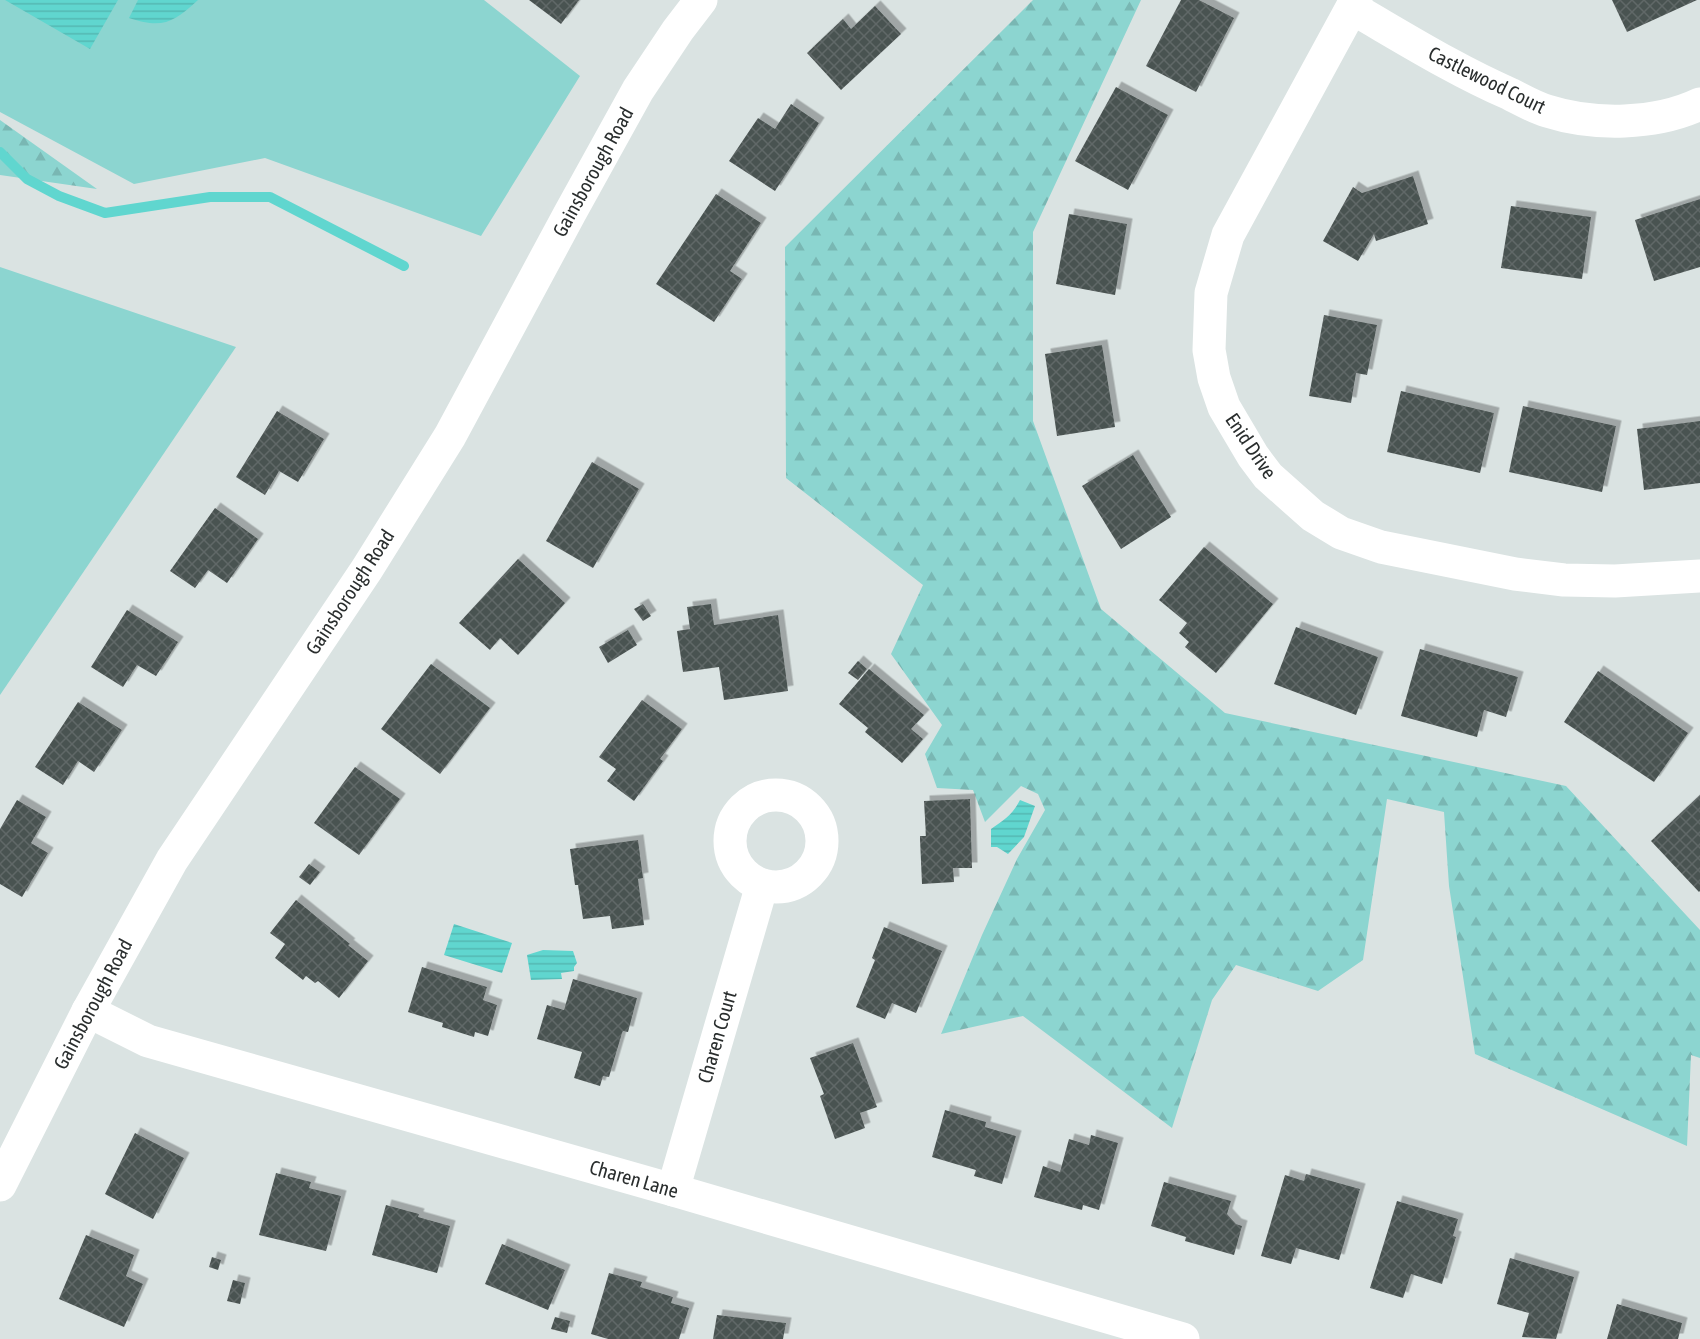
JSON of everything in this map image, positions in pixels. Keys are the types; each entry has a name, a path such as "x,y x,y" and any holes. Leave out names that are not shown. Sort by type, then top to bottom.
{"street":[{"name":"Gainsborough Road","path":"0,1185 88,1011 172,860 367,569 450,436 638,90 701,0"},
{"name":"Castlewood Court","path":"1354,4 1476,80 1548,111 1589,119 1634,122 1686,110 1700,104"},
{"name":"Enid Drive","path":"1354,4 1228,235 1211,293 1209,350 1214,378 1224,406 1253,456 1268,476 1313,516 1341,533 1381,547 1515,574 1564,580 1615,581 1700,576"},
{"name":"Charen Court","path":"673,1190 762,885"},
{"name":"Charen Lane","path":"88,1011 148,1041 673,1190 1183,1339"}],"green space":[{"path":"0,0 484,0 580,76 481,236 265,158 134,184 0,112"},
{"path":"1033,0 1141,0 1033,232 1033,421 1101,609 1225,713 1566,786 1700,930 1700,1058 1691,1055 1687,1146 1475,1054 1449,886 1444,812 1387,799 1363,960 1318,991 1236,965 1212,1000 1172,1128 1023,1016 941,1034 982,935 1017,859 1045,810 1038,794 1021,786 985,822 973,790 937,788 925,754 942,725 891,654 923,585 786,478 785,247"},
{"path":"0,120 97,189 0,175"},
{"path":"0,267 236,347 0,695"}],"shaded area":[{"path":"5,0 118,0 90,49"},
{"path":"138,0 198,0 174,19 150,23 129,18"},
{"path":"1020,800 1035,806 1024,837 1008,854 997,847 991,847 991,829 1011,813"},
{"path":"454,924 512,943 502,973 444,955"},
{"path":"543,950 573,951 577,963 574,971 561,973 562,979 531,980 527,955"}],"building":[{"path":"529,0 579,0 561,24"},
{"path":"1181,0 1199,0 1234,18 1196,92 1146,66"},
{"path":"1612,0 1697,0 1627,32"},
{"path":"875,6 901,34 841,90 807,53 843,19 851,29"},
{"path":"1116,87 1168,115 1128,190 1075,161"},
{"path":"791,104 819,123 775,191 729,161 758,118 775,129"},
{"path":"1413,176 1428,224 1376,241 1374,234 1358,261 1323,241 1353,187 1362,193"},
{"path":"716,194 761,223 730,271 742,279 714,322 656,284"},
{"path":"1700,199 1700,267 1654,281 1635,220"},
{"path":"1511,206 1591,217 1582,279 1501,268"},
{"path":"1069,214 1127,224 1115,295 1056,284"},
{"path":"1324,315 1377,325 1367,375 1356,373 1351,403 1309,396"},
{"path":"1102,345 1115,427 1057,436 1045,354"},
{"path":"1401,391 1494,413 1480,473 1387,452"},
{"path":"1523,406 1616,426 1602,492 1509,472"},
{"path":"277,411 324,439 298,482 279,471 265,495 236,477"},
{"path":"1700,421 1700,483 1644,490 1637,429"},
{"path":"1133,455 1171,517 1121,549 1082,486"},
{"path":"592,462 639,489 593,568 546,541"},
{"path":"215,508 258,539 227,583 208,570 195,588 170,571"},
{"path":"1204,547 1273,604 1216,673 1185,647 1189,642 1179,633 1187,623 1159,600"},
{"path":"518,559 565,603 518,655 500,638 490,650 459,623"},
{"path":"643,604 651,616 643,621 634,609"},
{"path":"711,604 714,625 778,615 788,691 724,700 719,667 683,672 677,631 690,629 687,607"},
{"path":"127,610 178,642 156,676 137,665 123,687 91,667"},
{"path":"1296,627 1378,657 1356,715 1274,684"},
{"path":"628,630 637,645 608,663 599,647"},
{"path":"1420,649 1518,677 1506,717 1484,710 1477,737 1401,716"},
{"path":"858,661 867,669 858,680 848,673"},
{"path":"431,664 490,708 440,774 381,729"},
{"path":"869,669 924,715 911,729 923,739 902,763 865,732 868,728 839,704"},
{"path":"1598,671 1688,733 1654,782 1564,722"},
{"path":"642,700 682,729 660,759 663,761 634,801 607,781 616,769 599,757"},
{"path":"78,702 122,730 94,772 78,761 63,785 35,767"},
{"path":"355,767 400,799 359,855 314,823"},
{"path":"1700,795 1700,891 1699,892 1651,841"},
{"path":"970,799 972,868 953,868 954,882 922,884 920,836 926,836 924,801"},
{"path":"17,800 46,817 31,843 48,853 22,897 0,884 0,829"},
{"path":"638,840 643,878 638,879 644,925 612,929 610,916 583,919 570,849"},
{"path":"309,864 320,872 310,885 299,877"},
{"path":"296,900 368,961 339,998 318,981 315,983 306,976 303,980 275,958 285,944 270,933"},
{"path":"884,927 942,951 916,1013 892,1003 885,1019 856,1007 875,960 872,958"},
{"path":"422,967 487,987 483,1000 497,1005 488,1036 475,1032 474,1037 442,1027 443,1023 408,1012"},
{"path":"573,979 637,998 628,1032 623,1031 609,1077 603,1076 600,1086 574,1078 582,1052 537,1039 547,1005 564,1010"},
{"path":"853,1043 877,1107 860,1113 865,1128 835,1139 820,1096 824,1094 810,1058"},
{"path":"945,1110 986,1122 985,1127 1016,1136 1002,1184 974,1176 976,1170 932,1157"},
{"path":"135,1133 184,1158 153,1219 105,1194"},
{"path":"1091,1135 1118,1143 1099,1210 1083,1205 1082,1210 1034,1197 1043,1166 1060,1172 1069,1139 1089,1145"},
{"path":"276,1173 311,1182 309,1188 341,1196 326,1251 259,1235"},
{"path":"1306,1174 1360,1189 1339,1260 1296,1248 1291,1264 1261,1256 1285,1175 1304,1181"},
{"path":"1164,1182 1231,1201 1227,1214 1236,1224 1242,1226 1234,1255 1185,1241 1186,1237 1151,1226"},
{"path":"1397,1201 1458,1219 1453,1236 1456,1237 1442,1284 1411,1274 1403,1298 1370,1288"},
{"path":"386,1205 450,1226 437,1273 372,1255"},
{"path":"86,1235 134,1255 126,1276 143,1284 124,1327 59,1299"},
{"path":"502,1244 565,1270 548,1310 485,1284"},
{"path":"212,1257 221,1260 218,1270 209,1267"},
{"path":"1510,1258 1574,1277 1556,1339 1522,1337 1529,1313 1497,1304"},
{"path":"609,1273 642,1282 640,1287 673,1297 671,1303 689,1308 679,1339 608,1339 591,1334"},
{"path":"233,1280 245,1283 240,1304 227,1301"},
{"path":"1617,1304 1682,1323 1678,1339 1607,1339"},
{"path":"717,1315 786,1323 783,1339 713,1339"},
{"path":"555,1317 570,1321 567,1333 551,1329"}],"waterway":[{"path":"0,152 27,179 59,196 105,213 210,197 270,197 404,266"}]}
